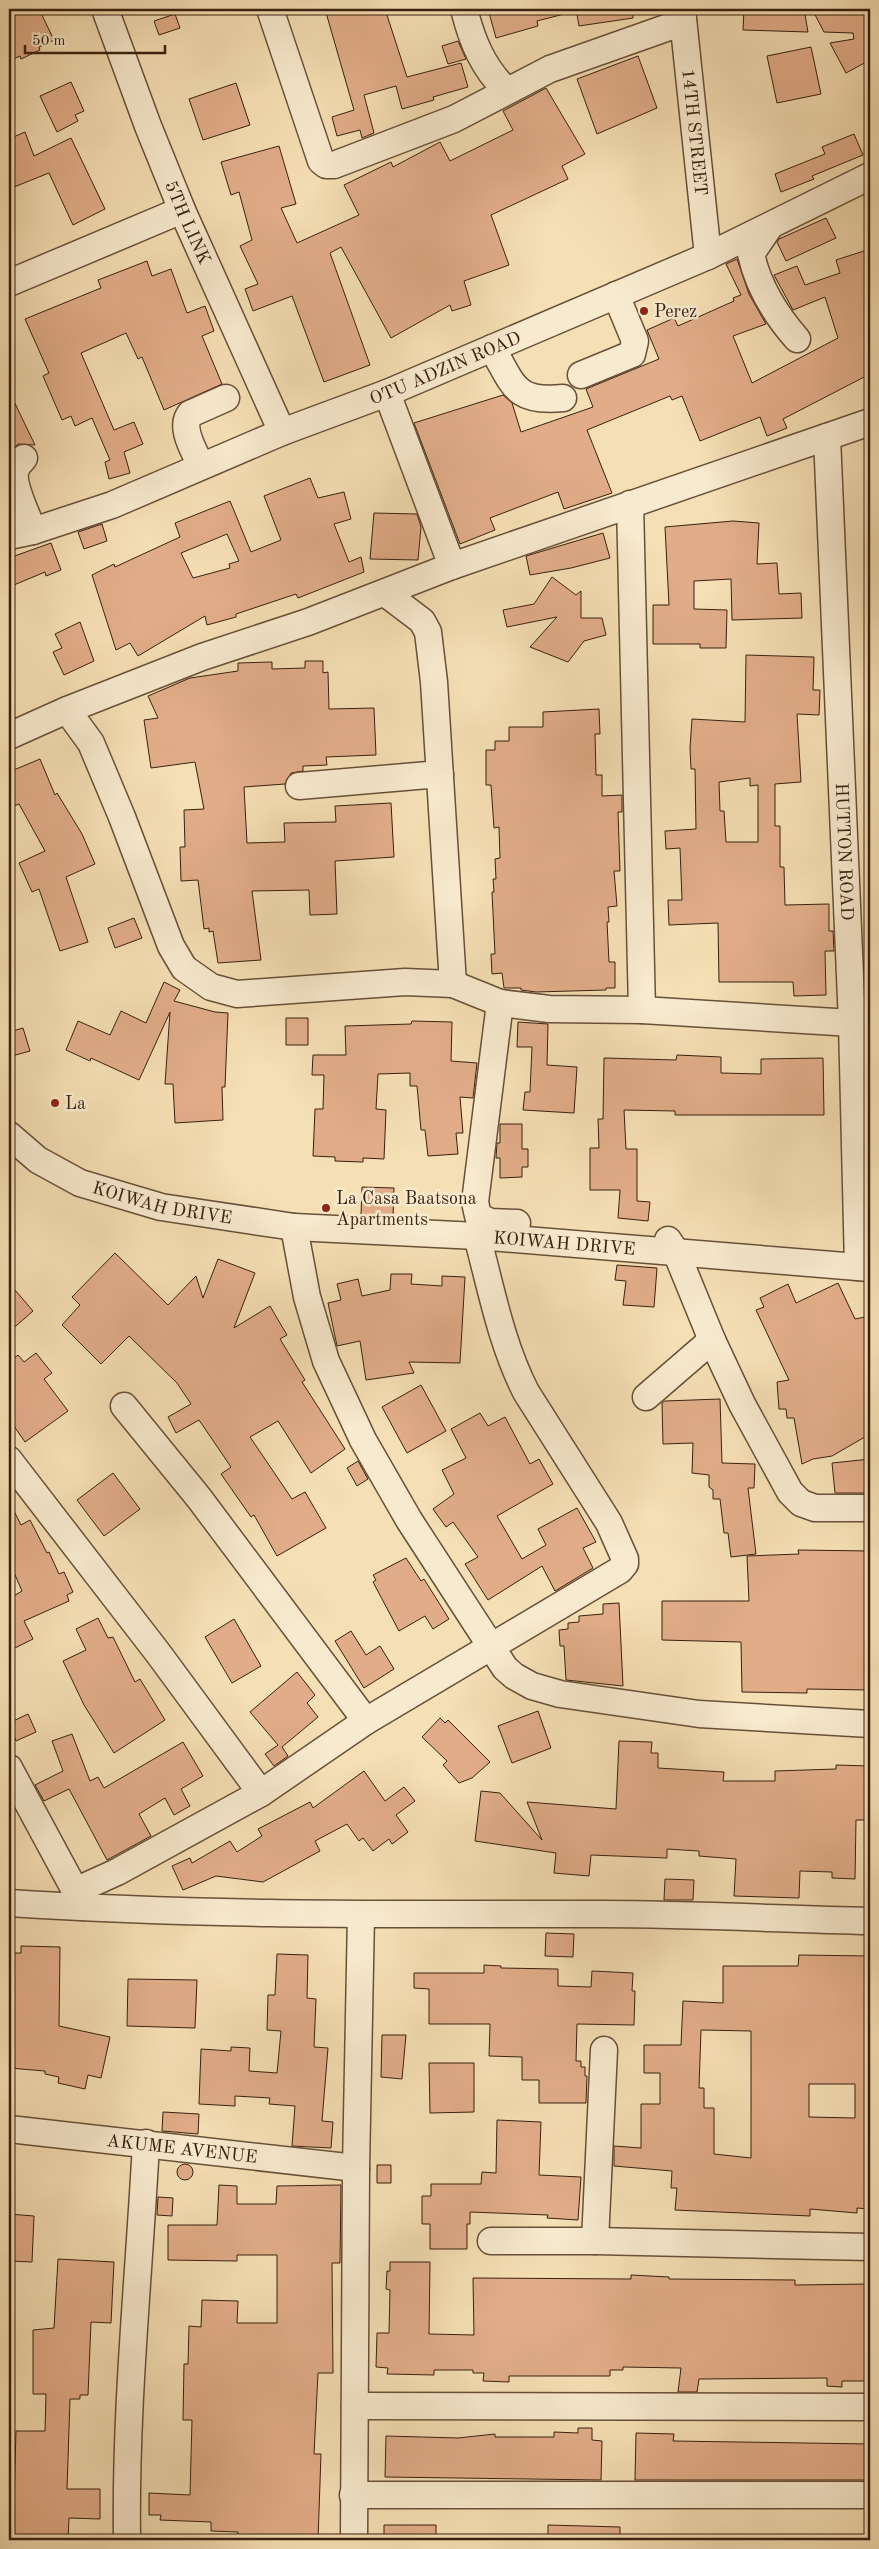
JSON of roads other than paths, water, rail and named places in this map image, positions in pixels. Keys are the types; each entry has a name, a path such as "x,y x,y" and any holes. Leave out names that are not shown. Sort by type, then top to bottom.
{"street":[{"name":"5TH LINK","path":"105,9 148,126 182,210 282,432"},
{"path":"270,9 321,161 326,165 334,165 454,119 550,70 683,16"},
{"path":"464,9 478,54 492,78 507,92"},
{"name":"14TH STREET","path":"683,16 708,256"},
{"name":"OTU ADZIN ROAD","path":"21,534 112,505 282,432 388,393 708,256 870,176"},
{"path":"9,283 182,210"},
{"path":"770,226 751,254 754,268 780,320 797,339"},
{"path":"582,375 632,354 635,341 616,295"},
{"path":"492,348 515,389 541,400 563,398"},
{"path":"388,393 452,566"},
{"path":"201,466 187,432 187,418 190,414 226,398"},
{"path":"9,736 67,710 202,658 385,593 452,566 870,422"},
{"name":"HUTTON ROAD","path":"827,437 860,970 858,1030 864,1268"},
{"path":"21,534 15,477 16,468 24,458"},
{"path":"630,504 642,1010"},
{"path":"385,593 422,621 428,632 440,774 453,984"},
{"path":"67,710 91,742 171,946 184,968 194,977 211,987 237,994 405,982 453,984 500,1003 549,1009 642,1010 858,1030"},
{"path":"298,786 440,774"},
{"path":"500,1003 475,1202 478,1216 490,1222 589,1237"},
{"name":"KOIWAH DRIVE","path":"9,1135 38,1160 80,1183 161,1207 294,1228 477,1236 589,1237 676,1252 864,1268"},
{"path":"294,1228 308,1297 326,1361 363,1440 409,1520 491,1646 514,1676 532,1686 560,1694 698,1714 870,1724"},
{"path":"79,1899 117,1872 261,1793 366,1721 620,1570 625,1564 625,1559 609,1523 526,1392 515,1370 505,1342 477,1236"},
{"path":"676,1252 712,1340 742,1404 790,1492 801,1504 815,1508 870,1508"},
{"path":"646,1397 712,1340"},
{"path":"124,1406 199,1498 366,1721"},
{"path":"9,1460 158,1653 261,1793"},
{"path":"9,1768 79,1899"},
{"path":"9,1903 79,1899 361,1915 605,1914 870,1921"},
{"path":"354,2540 356,2168 361,1915"},
{"path":"595,2241 604,2050"},
{"name":"AKUME AVENUE","path":"9,2128 356,2168"},
{"path":"127,2540 126,2466 129,2402 146,2144"},
{"path":"491,2241 595,2241 870,2247"},
{"path":"355,2406 870,2407"},
{"path":"354,2495 870,2496"}],"place":[{"name":"Perez","path":"644,311"},
{"name":"La","path":"55,1103"},
{"name":"La Casa Baatsona Apartments","path":"326,1208"}]}
